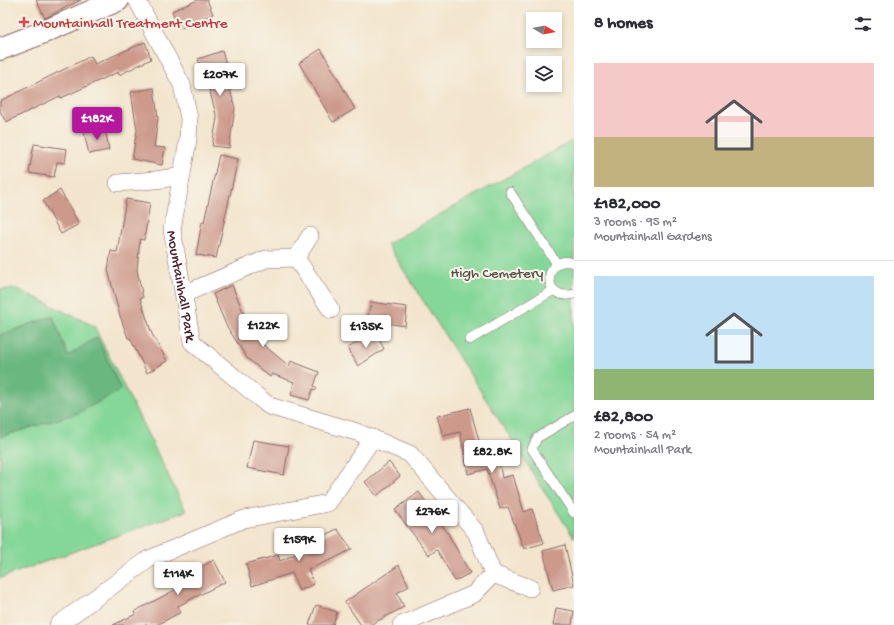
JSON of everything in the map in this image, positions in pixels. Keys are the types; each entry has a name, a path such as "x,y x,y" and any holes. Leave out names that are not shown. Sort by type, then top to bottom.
{"street":[{"path":"0,49 118,0"},
{"name":"Mountainhall Park","path":"137,0 182,85 189,118 188,140 172,230 192,342 269,406 357,432 410,454 476,532 493,574"},
{"path":"118,183 182,176"},
{"path":"296,258 310,236"},
{"path":"184,294 266,260 296,258"},
{"path":"296,258 331,310"},
{"path":"58,625 149,559 244,519 328,503 373,438"},
{"path":"401,625 474,594 493,574 530,588"}],"lane":[{"path":"510,192 557,264"},
{"path":"574,262 568,261 557,264 552,268 549,280 554,290 564,296 574,294"},
{"path":"469,340 554,290"},
{"path":"574,416 537,438 532,449 574,513"}],"green space":[{"name":"High Cemetery","path":"574,140 574,538 387,244"},
{"path":"0,289 18,289 94,326 186,511 0,578"},
{"path":"53,316 68,356 97,337 121,390 78,413 0,437 0,335"}],"building":[{"path":"36,0 81,0 45,18"},
{"path":"198,0 207,0 213,14 179,29 172,11"},
{"path":"145,42 151,59 119,75 118,72 61,98 60,96 6,122 0,111 0,101 91,56 95,64"},
{"path":"321,49 355,109 333,122 299,63"},
{"path":"222,51 227,67 224,67 235,108 229,148 212,146 217,118 205,74 203,74 198,59"},
{"path":"154,88 158,118 154,147 165,148 162,165 132,159 137,130 131,92"},
{"path":"105,128 109,150 89,154 84,133"},
{"path":"34,144 67,149 65,163 57,162 54,177 29,173"},
{"path":"219,155 238,159 216,258 196,255 202,221 204,222"},
{"path":"60,190 79,224 61,234 43,201"},
{"path":"126,199 150,203 144,240 140,239 137,270 143,298 140,298 152,334 167,361 147,373 130,338 128,338 119,313 108,270 111,251 117,252"},
{"path":"232,285 244,314 241,315 255,338 289,366 291,361 319,372 314,386 317,388 316,390 313,389 309,400 291,395 294,382 272,374 270,377 247,358 226,325 213,294"},
{"path":"371,302 407,307 405,326 367,320"},
{"path":"375,332 384,349 358,366 348,348"},
{"path":"470,408 481,448 496,444 502,478 513,475 524,512 532,509 544,543 524,549 508,507 500,509 487,469 468,474 460,432 443,436 437,416"},
{"path":"253,440 289,446 284,475 247,468"},
{"path":"389,462 400,476 377,496 365,482"},
{"path":"419,492 447,532 470,573 455,581 437,550 429,555 395,510"},
{"path":"337,529 352,549 333,559 308,569 314,584 299,591 292,573 252,586 246,564 278,555 280,561 323,542 321,537"},
{"path":"565,545 574,585 553,590 543,551"},
{"path":"214,560 225,582 178,606 181,612 157,625 113,625 136,614 135,611 179,588 175,580"},
{"path":"399,565 409,586 397,593 404,607 370,625 361,625 345,602"},
{"path":"316,605 337,612 333,625 309,625"},
{"path":"556,608 574,611 572,625 553,625"}],"place":[{"name":"Mountainhall Treatment Centre","path":"24,22"}]}
